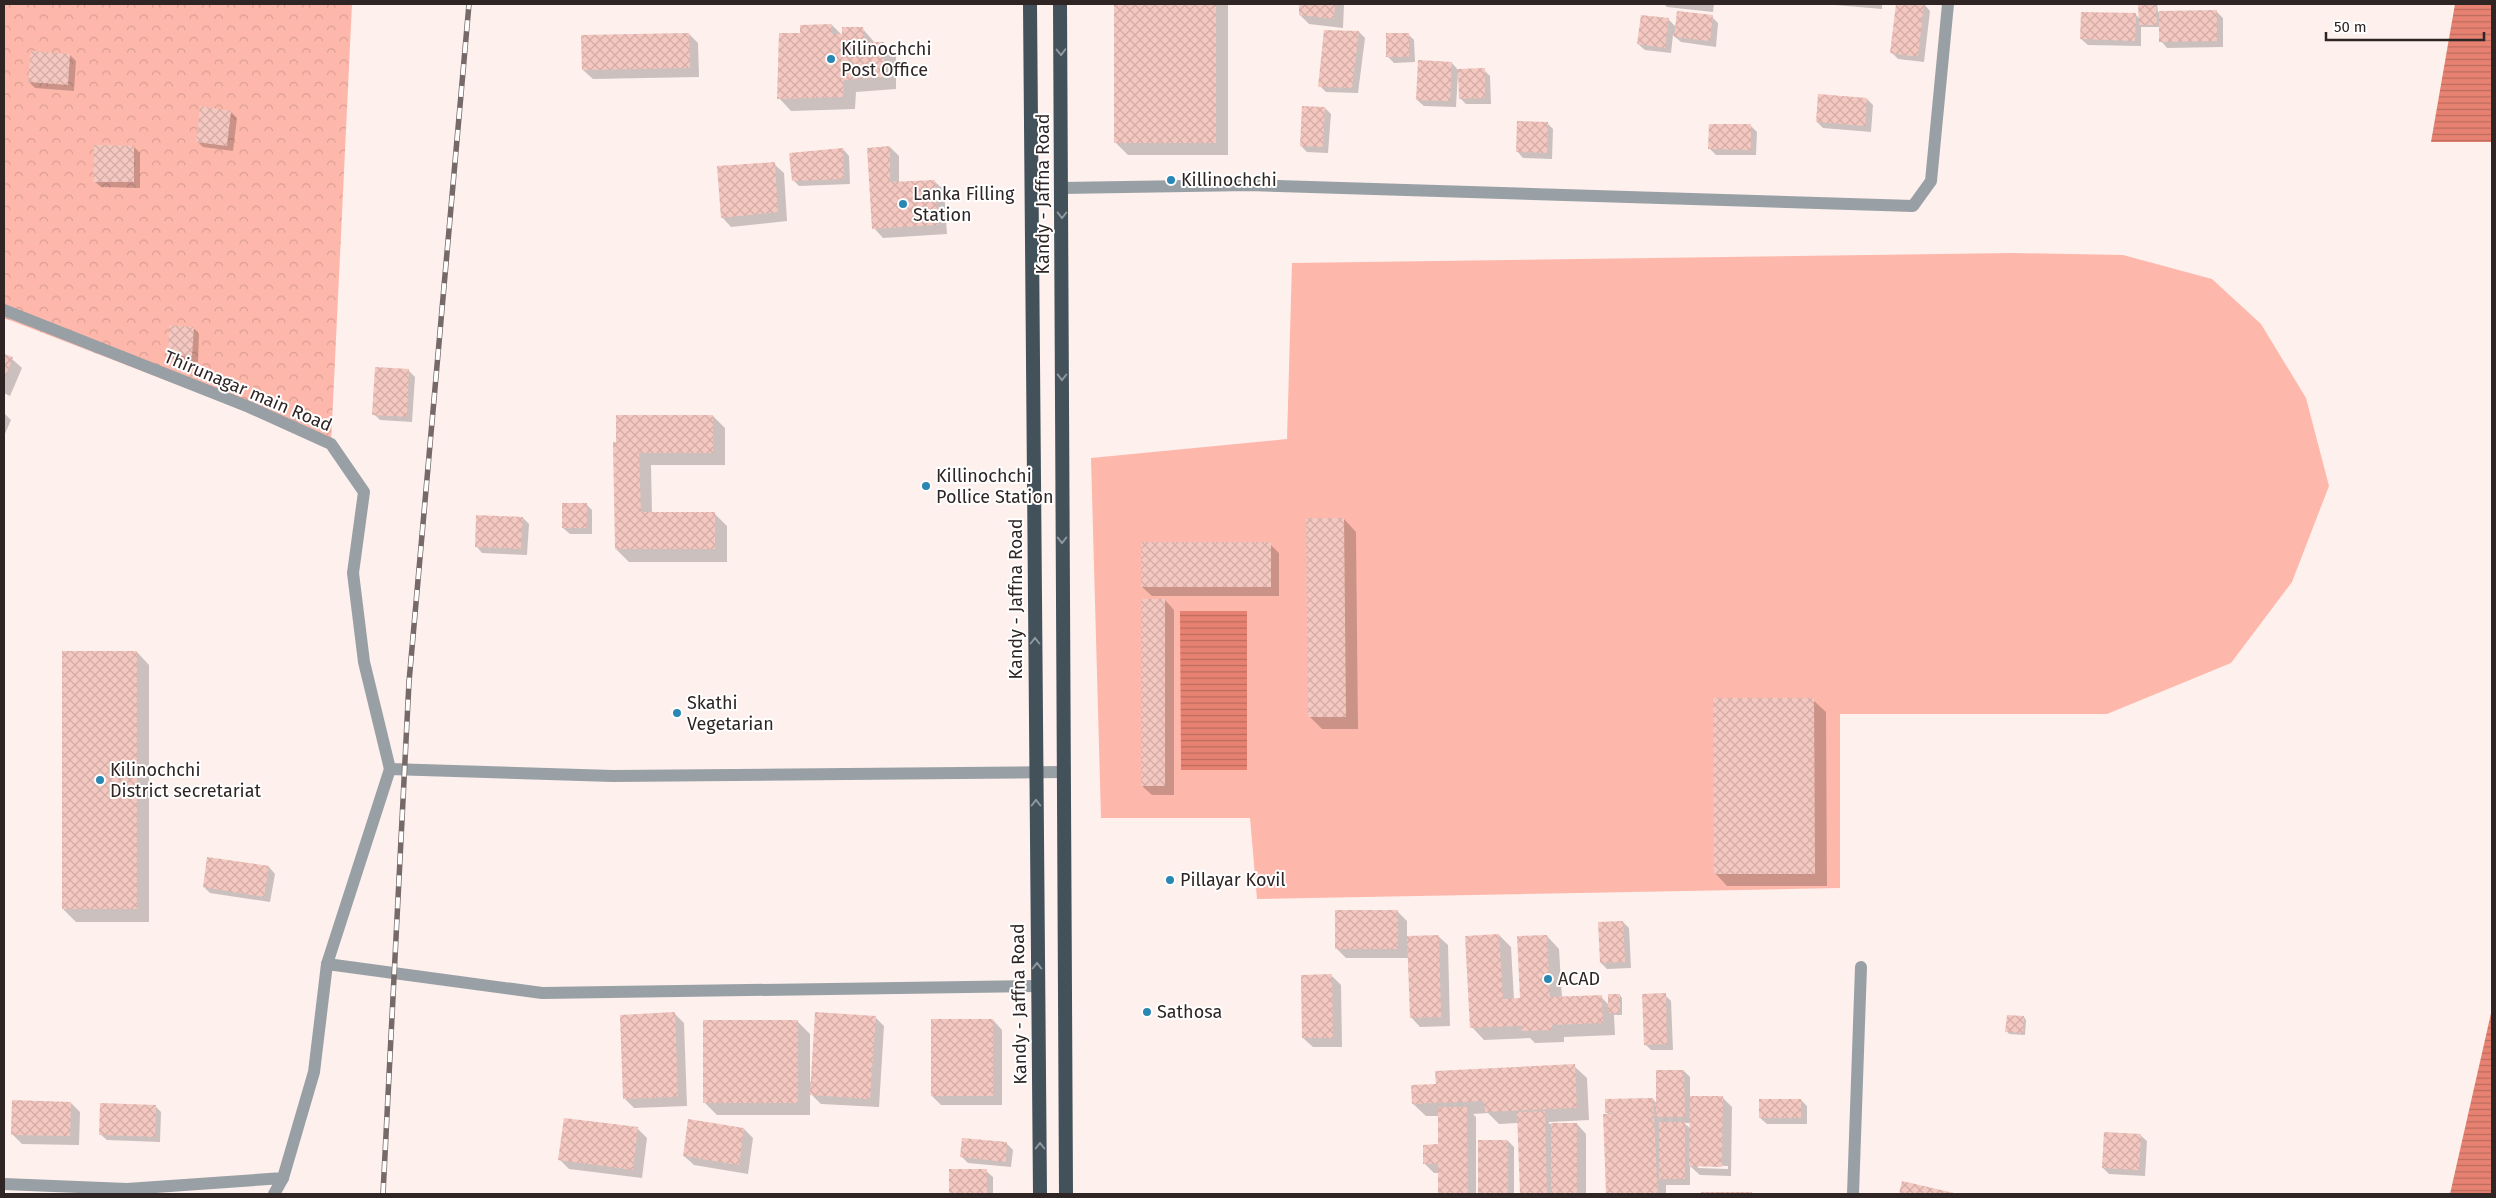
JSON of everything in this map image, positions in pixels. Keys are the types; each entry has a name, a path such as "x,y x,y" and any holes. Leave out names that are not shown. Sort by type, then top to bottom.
{"highway":[{"name":"Kandy - Jaffna Road","path":"1030,4 1040,1194"},
{"name":"Kandy - Jaffna Road","path":"1060,4 1066,1194"}],"street":[{"path":"1062,188 1249,185 1913,206 1931,181 1948,4"},
{"name":"Thirunagar main Road","path":"4,310 249,407 331,444 364,492 353,573 364,662 390,769"},
{"path":"274,1194 283,1178 314,1072 327,964 390,769 613,776 1063,772"},
{"path":"327,964 542,993 1037,986"},
{"path":"1853,1194 1861,967"},
{"path":"4,1184 127,1189 283,1178"}],"green space":[{"path":"4,4 352,4 331,444 4,318"},
{"path":"2013,253 2123,255 2212,279 2261,324 2306,398 2329,486 2292,582 2231,663 2107,714 1840,714 1840,888 1257,899 1250,818 1101,818 1091,458 1287,439 1292,263"}],"shaded area":[{"path":"2455,4 2492,4 2492,142 2431,142"},
{"path":"1180,611 1247,611 1247,770 1181,770"},
{"path":"2492,1009 2492,1194 2450,1194"}],"building":[{"path":"1114,4 1216,4 1216,143 1114,143"},
{"path":"1299,4 1335,4 1334,19 1299,15"},
{"path":"1896,4 1924,4 1918,57 1890,53"},
{"path":"2138,4 2156,4 2157,25 2139,25"},
{"path":"2217,10 2217,41 2159,42 2159,11"},
{"path":"1677,11 1713,15 1710,41 1674,37"},
{"path":"2081,12 2136,13 2135,41 2080,39"},
{"path":"1641,15 1669,18 1665,48 1637,44"},
{"name":"Kilinochchi Post Office","path":"832,24 832,34 842,34 842,27 863,27 865,42 884,42 884,77 844,80 843,97 777,99 779,33 800,33 800,25"},
{"path":"1324,30 1359,31 1352,88 1318,87"},
{"path":"689,33 690,68 582,70 581,35"},
{"path":"1386,33 1409,33 1409,57 1386,57"},
{"path":"31,51 70,54 68,85 28,82"},
{"path":"1418,60 1452,62 1450,101 1416,100"},
{"path":"1485,68 1485,98 1459,99 1458,69"},
{"path":"1818,94 1867,98 1865,126 1816,122"},
{"path":"200,106 231,111 227,146 196,142"},
{"path":"1302,106 1325,107 1323,147 1300,146"},
{"path":"1517,121 1548,122 1547,153 1516,152"},
{"path":"1709,124 1751,124 1751,150 1708,149"},
{"path":"94,145 134,146 134,182 93,182"},
{"name":"Lanka Filling Station","path":"890,146 890,182 935,180 938,225 872,229 867,148"},
{"path":"843,148 844,179 792,181 789,153"},
{"path":"775,162 778,212 721,218 717,166"},
{"path":"169,325 194,327 192,356 168,355"},
{"path":"4,354 13,357 4,380"},
{"path":"375,367 409,369 407,417 372,415"},
{"path":"616,415 713,415 713,453 639,453 641,512 715,512 715,549 615,549 613,442 616,442"},
{"path":"562,503 587,503 587,528 562,528"},
{"path":"476,515 523,517 521,549 475,547"},
{"path":"1306,518 1344,518 1346,717 1308,717"},
{"path":"1141,542 1271,542 1271,587 1141,587"},
{"path":"1141,599 1165,599 1165,786 1141,786"},
{"name":"Kilinochchi District secretariat","path":"62,651 137,651 137,909 62,909"},
{"path":"1713,698 1814,698 1815,874 1714,874"},
{"path":"207,857 269,866 264,897 203,887"},
{"path":"1335,910 1398,910 1398,949 1335,949"},
{"path":"1623,921 1625,962 1600,963 1598,922"},
{"path":"1499,934 1503,999 1520,998 1517,936 1547,935 1550,997 1602,995 1603,1023 1552,1025 1552,1030 1521,1031 1521,1026 1470,1028 1465,936"},
{"path":"1439,935 1441,1017 1410,1018 1407,936"},
{"path":"1332,974 1333,1038 1302,1038 1301,975"},
{"path":"1666,993 1667,1044 1644,1045 1642,994"},
{"path":"1608,994 1620,994 1620,1013 1608,1013"},
{"path":"675,1012 678,1097 623,1099 620,1015"},
{"path":"815,1012 876,1016 870,1099 810,1095"},
{"path":"2007,1015 2024,1016 2023,1033 2005,1032"},
{"path":"931,1019 993,1019 993,1096 931,1096"},
{"path":"703,1020 798,1020 798,1103 703,1103"},
{"path":"1575,1064 1577,1108 1485,1112 1484,1101 1412,1104 1411,1085 1436,1084 1435,1071"},
{"path":"1656,1070 1684,1070 1685,1117 1656,1117"},
{"path":"1690,1096 1723,1096 1722,1167 1689,1166"},
{"path":"1653,1098 1658,1194 1606,1194 1603,1114 1621,1114 1605,1113 1605,1099"},
{"path":"1759,1099 1801,1099 1801,1118 1759,1118"},
{"path":"12,1100 71,1102 70,1136 11,1135"},
{"path":"100,1103 156,1105 155,1137 99,1135"},
{"path":"1438,1107 1467,1107 1468,1194 1438,1194 1438,1164 1423,1164 1423,1145 1438,1144"},
{"path":"1545,1111 1547,1194 1520,1194 1517,1112"},
{"path":"564,1118 638,1127 633,1170 558,1160"},
{"path":"688,1119 744,1128 739,1165 683,1156"},
{"path":"1659,1122 1685,1122 1685,1179 1659,1179"},
{"path":"1551,1123 1577,1123 1577,1194 1551,1194"},
{"path":"2104,1132 2141,1134 2139,1170 2102,1168"},
{"path":"962,1138 1007,1142 1006,1162 960,1157"},
{"path":"1478,1140 1508,1140 1508,1194 1478,1194"},
{"path":"949,1169 987,1169 987,1194 949,1194"},
{"path":"1902,1181 1954,1193 1954,1194 1899,1194"},
{"path":"1701,1192 1752,1192 1752,1194 1701,1194"}],"railway":[{"path":"383,1194 409,682 469,4"}],"place":[{"name":"Kilinochchi Post Office","path":"831,59"},
{"name":"Killinochchi","path":"1171,180"},
{"name":"Lanka Filling Station","path":"903,204"},
{"name":"Killinochchi Pollice Station","path":"926,486"},
{"name":"Skathi Vegetarian","path":"677,713"},
{"name":"Kilinochchi District secretariat","path":"100,780"},
{"name":"Pillayar Kovil","path":"1170,880"},
{"name":"ACAD","path":"1548,979"},
{"name":"Sathosa","path":"1147,1012"}]}
